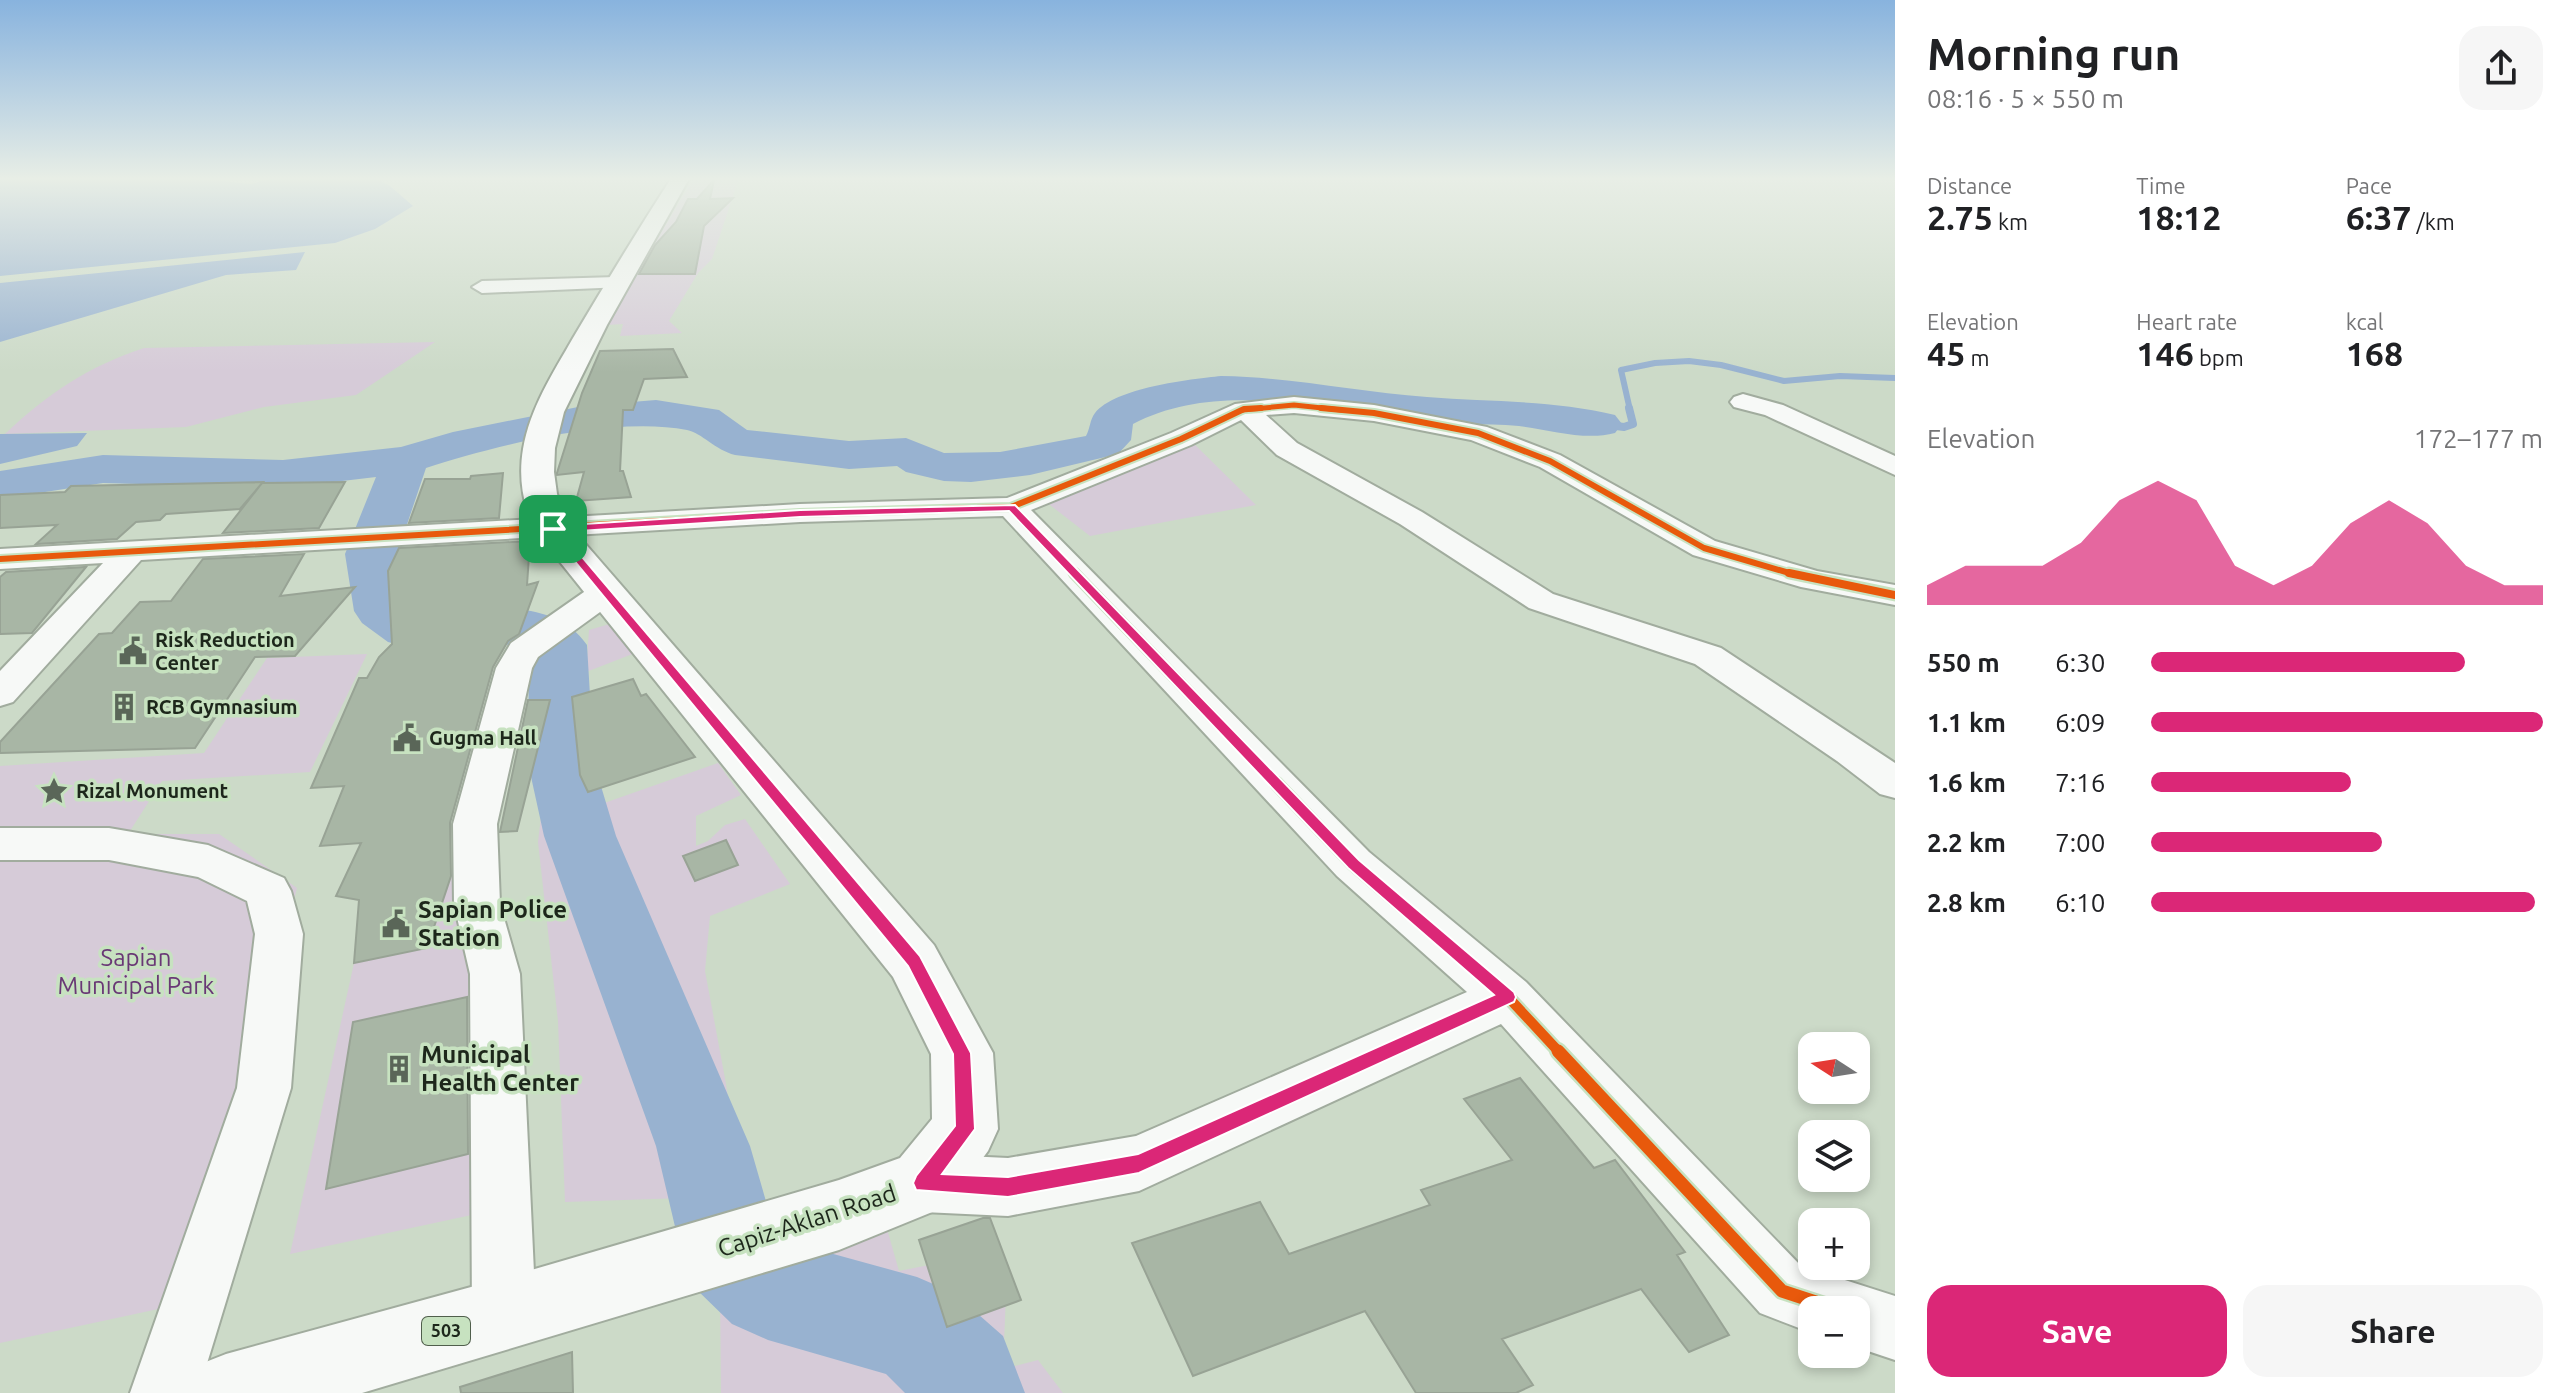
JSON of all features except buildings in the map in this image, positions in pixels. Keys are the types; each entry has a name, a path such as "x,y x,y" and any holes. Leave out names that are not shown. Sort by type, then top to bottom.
{"main road":[{"name":"Capiz-Aklan Road","path":"226,1393 504,1315 839,1215 923,1183 965,1129 962,1053 914,961 590,603 540,503 538,477 546,421 616,283 641,242"}],"street":[{"path":"482,287 616,283"},
{"path":"1743,402 1774,410 1895,467"},
{"path":"0,559 800,513 1011,507 1181,439 1244,409 1294,405 1374,413 1478,433 1550,461 1704,548 1813,580 1895,595"},
{"path":"1244,409 1287,449 1411,518 1541,601 1708,656 1895,784"},
{"path":"1011,507 1353,864 1508,997 1782,1291 1798,1296"},
{"path":"0,694 131,552"},
{"path":"504,1315 495,974 477,904 475,824 514,668 524,651 590,603"},
{"path":"0,844 109,844 208,862 268,891 279,934 264,1088 164,1393"},
{"path":"923,1183 1008,1187 1139,1163 1508,997"},
{"path":"1870,1320 1895,1328"}],"green space":[{"path":"656,242 718,242 712,259 698,273 669,321 682,333 620,336 623,324 607,325"},
{"path":"435,342 356,395 264,407 186,427 5,434 70,383 105,363 144,348"},
{"path":"1184,434 1256,505 1090,536 1032,491"},
{"path":"620,621 648,648 586,672 589,630"},
{"name":"Sapian Municipal Park","path":"367,654 310,772 162,781 128,834 219,834 297,888 191,1302 0,1343 0,766 204,753 267,658"},
{"path":"718,763 741,795 696,816 696,846 708,841 725,825 745,819 790,884 710,916 705,971 742,1196 565,1202 558,1021 538,842 546,775 576,779 593,807"},
{"path":"456,859 494,991 353,1022 327,1188 489,1149 527,1203 290,1254 354,963 427,948"},
{"path":"877,1194 899,1271 964,1258 1006,1293 1003,1369 1038,1360 1063,1393 721,1393 720,1289 700,1263"}],"water":[{"path":"0,242 338,242 335,243 0,276"},
{"path":"305,252 296,270 226,275 0,342 0,283"},
{"path":"87,433 77,446 0,464 0,434"}],"waterway":[{"path":"1630,410 1621,370 1655,363 1689,361 1721,365 1784,381 1840,376 1895,378"},
{"path":"406,460 453,445 583,419 656,413 704,419 735,442 849,455 906,452 922,462 944,467 1000,466 1102,445 1109,440 1113,418 1146,401 1182,392 1221,388 1261,389 1417,409 1487,411 1600,424"},
{"path":"1600,424 1624,427 1633,424 1629,408"},
{"path":"0,485 103,469 283,474 406,460"},
{"path":"406,460 371,554 382,611 408,630 532,627 558,645 561,763 580,836 703,1146 731,1252 768,1288 917,1330 964,1375 970,1393"}],"cycle path":[{"path":"0,559 800,513 1011,507 1181,439 1244,409 1294,405 1374,413 1478,433 1550,461 1704,548 1813,580 1895,595"},
{"path":"1011,507 1353,864 1508,997 1782,1291 1798,1296"}],"place":[{"name":"Risk Reduction Center","path":"133,651"},
{"name":"RCB Gymnasium","path":"124,707"},
{"name":"Gugma Hall","path":"407,738"},
{"name":"Rizal Monument","path":"54,791"},
{"name":"Sapian Police Station","path":"396,924"},
{"name":"Municipal Health Center","path":"399,1069"}],"route":[{"path":"1011,507 1353,864 1508,997 1139,1163 1008,1187 923,1183 965,1129 962,1053 914,961 553,529 800,513 1011,507"}]}
